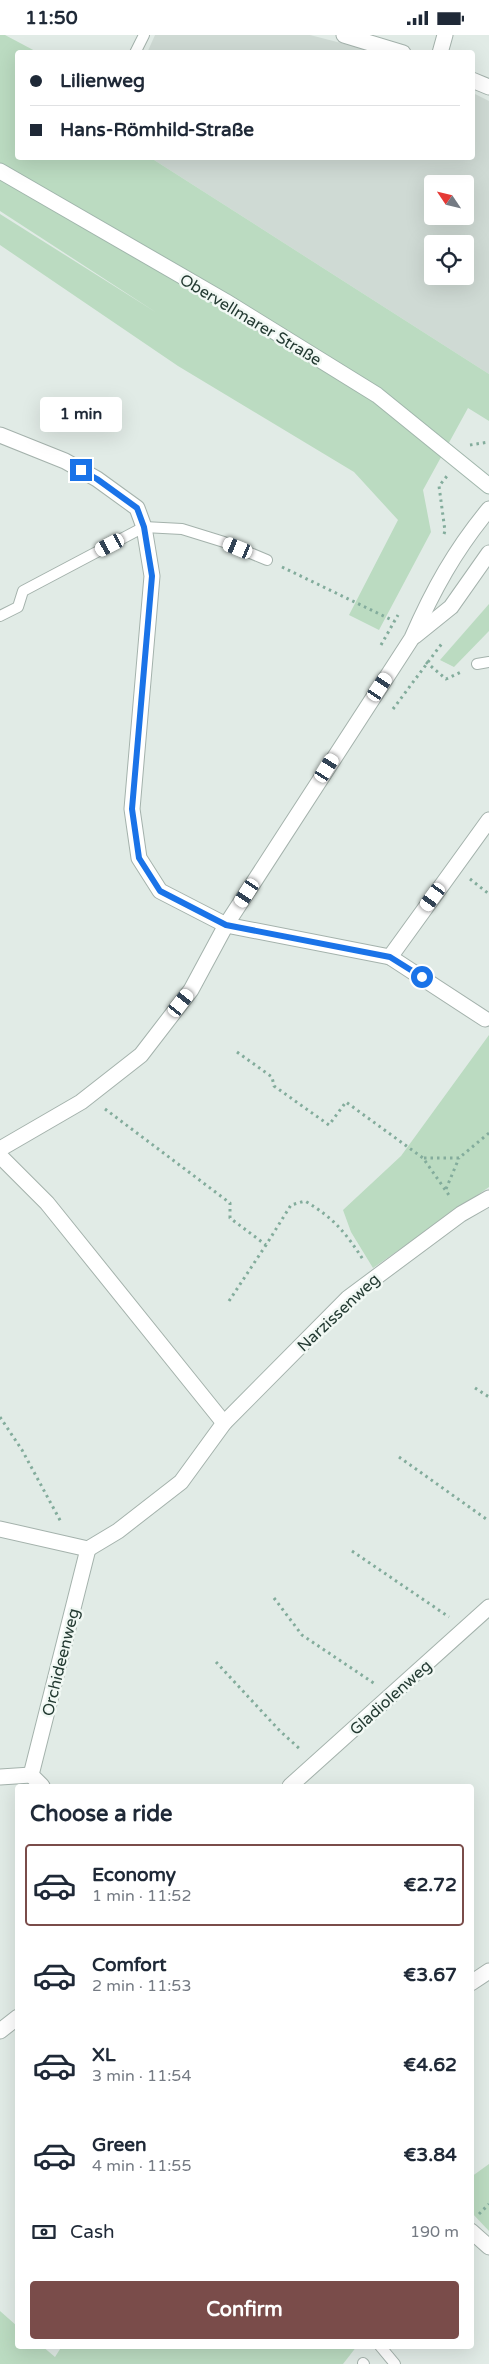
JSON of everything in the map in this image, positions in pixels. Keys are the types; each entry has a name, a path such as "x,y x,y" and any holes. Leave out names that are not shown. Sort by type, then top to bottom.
{"street":[{"path":"344,35 393,50"},
{"path":"441,50 445,35"},
{"path":"475,81 489,87"},
{"name":"Obervellmarer Straße","path":"0,171 225,301 377,395 489,486"},
{"path":"0,435 65,461 97,479 137,508 144,527 152,576 132,809 139,858 160,891 226,925 390,957 485,1019"},
{"path":"0,1149 89,1097 141,1055 191,990 226,925 412,638 433,590 463,541 489,509"},
{"path":"412,638 451,607 489,553"},
{"path":"390,957 489,819"},
{"path":"0,1156 48,1203 224,1423"},
{"name":"Narzissenweg","path":"88,1549 118,1531 181,1482 224,1423 348,1298 461,1214 489,1198"},
{"path":"0,1529 88,1549"},
{"name":"Orchideenweg","path":"31,1775 88,1549"},
{"name":"Gladiolenweg","path":"292,1784 489,1607"},
{"path":"0,1777 31,1775 40,1784"},
{"path":"474,1981 489,1971"},
{"path":"0,2031 15,2019"},
{"path":"474,2234 489,2247"}],"lane":[{"path":"136,50 144,35"},
{"path":"0,617 18,607 23,591 144,527 182,529 224,542 267,560"},
{"path":"477,664 489,662"},
{"path":"382,2349 395,2364"}],"path":[{"path":"267,560 394,621"},
{"path":"426,662 446,679 477,664"},
{"path":"238,1053 272,1077 274,1086 329,1125 346,1102 423,1158 461,1214"},
{"path":"89,1097 230,1203 230,1218 266,1245"},
{"path":"446,1190 459,1158 489,1133"},
{"path":"166,1155 170,1149"},
{"path":"423,1158 459,1158"},
{"path":"229,1301 291,1205 304,1201 327,1215 345,1233 374,1277"},
{"path":"475,1388 489,1397"},
{"path":"0,1417 53,1506 72,1545"},
{"path":"399,1457 489,1521"},
{"path":"352,1551 466,1628"},
{"path":"274,1598 302,1635 391,1695"},
{"path":"216,1662 280,1731 316,1763"}],"shaded area":[{"path":"155,35 310,35 368,50 148,50"},
{"path":"475,94 489,101 489,374 154,160 475,160"}],"green space":[{"path":"0,35 5,35 33,50 15,50 15,160 154,160 489,374 489,421 468,408 423,490 431,532 379,630 349,615 398,520 354,472 178,366 0,245 0,214 157,313 0,211"},
{"path":"489,604 489,631 454,667 440,660"},
{"path":"489,1035 489,1187 373,1268 351,1232 343,1210 401,1156"},
{"path":"489,2164 489,2231 474,2215 474,2175"},
{"path":"0,2311 15,2324 15,2349 46,2349 55,2357 60,2349 355,2349 343,2364 0,2364"}],"route":[{"path":"81,470 97,479 137,508 144,527 152,576 132,809 139,858 160,891 226,925 390,957 422,977"}]}
